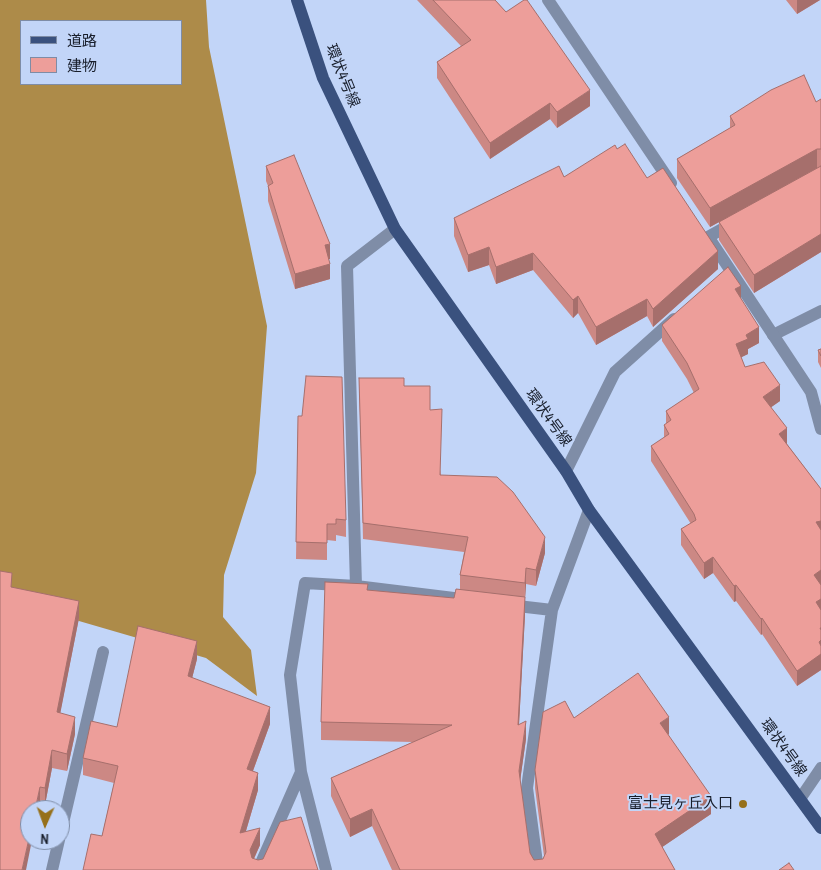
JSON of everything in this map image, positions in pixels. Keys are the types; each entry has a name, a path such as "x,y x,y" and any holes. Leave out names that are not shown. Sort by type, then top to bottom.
{"main road":[{"name":"環状4号線","path":"297,0 323,78 395,230 566,471 589,510 821,828"}],"street":[{"path":"548,0 680,196"},
{"path":"743,218 705,232 727,273 773,335 810,392 821,429"},
{"path":"356,586 348,266 395,230"},
{"path":"566,471 615,372 687,308"},
{"path":"773,335 821,311"},
{"path":"538,870 527,788 552,610 589,510"},
{"path":"326,870 301,772 290,675 305,583 356,586 552,610"},
{"path":"68,800 103,652"},
{"path":"800,799 821,768"},
{"path":"258,870 301,772"},
{"path":"52,870 57,850"}],"shaded area":[{"path":"0,0 206,0 209,47 267,326 256,473 224,575 223,617 251,650 257,696 206,658 0,598"}],"building":[{"path":"433,0 495,0 506,12 527,0 590,90 557,112 550,103 490,143 437,62 471,40"},
{"path":"804,75 816,102 821,99 821,149 817,149 710,208 677,159 735,125 730,116 771,90"},
{"path":"625,144 647,178 663,168 718,251 653,309 647,299 596,327 578,296 573,300 533,253 496,267 489,247 468,255 454,218 559,166 564,177 615,145 617,149"},
{"path":"294,155 330,244 325,245 330,264 295,274 268,186 273,183 266,166"},
{"path":"821,166 821,234 754,275 719,222"},
{"path":"728,267 741,286 735,289 759,327 746,335 748,339 736,344 745,367 764,362 780,385 763,397 787,428 779,434 821,489 821,521 816,522 821,530 821,570 814,575 821,585 821,599 816,602 821,610 821,640 819,642 821,654 797,671 762,618 736,585 734,586 713,557 704,563 681,529 696,520 694,514 651,446 669,434 664,425 671,420 666,411 699,389 687,363 662,325"},
{"path":"306,376 342,377 346,520 336,519 336,524 327,524 327,543 296,542 298,416 302,416"},
{"path":"359,378 404,378 404,386 430,386 430,410 442,409 440,475 497,477 513,492 545,537 536,570 526,568 525,583 460,575 468,537 363,523"},
{"path":"0,571 12,573 11,587 79,601 57,712 75,717 67,754 52,750 45,788 40,787 37,800 20,800 20,850 26,850 22,870 0,870"},
{"path":"325,582 368,584 367,590 454,598 456,589 525,597 518,725 526,721 519,771 530,853 534,860 543,859 546,852 535,770 543,712 565,701 574,718 638,673 669,717 660,723 711,796 655,834 675,870 400,870 372,809 350,819 331,778 452,725 321,722"},
{"path":"138,626 197,641 188,676 270,707 247,769 258,773 240,833 260,828 250,850 252,858 263,859 280,822 301,817 318,870 83,870 91,834 102,836 118,766 83,758 91,721 117,727"},
{"path":"789,863 794,870 779,870"}],"place":[{"name":"富士見ヶ丘入口","path":"743,804"}]}
